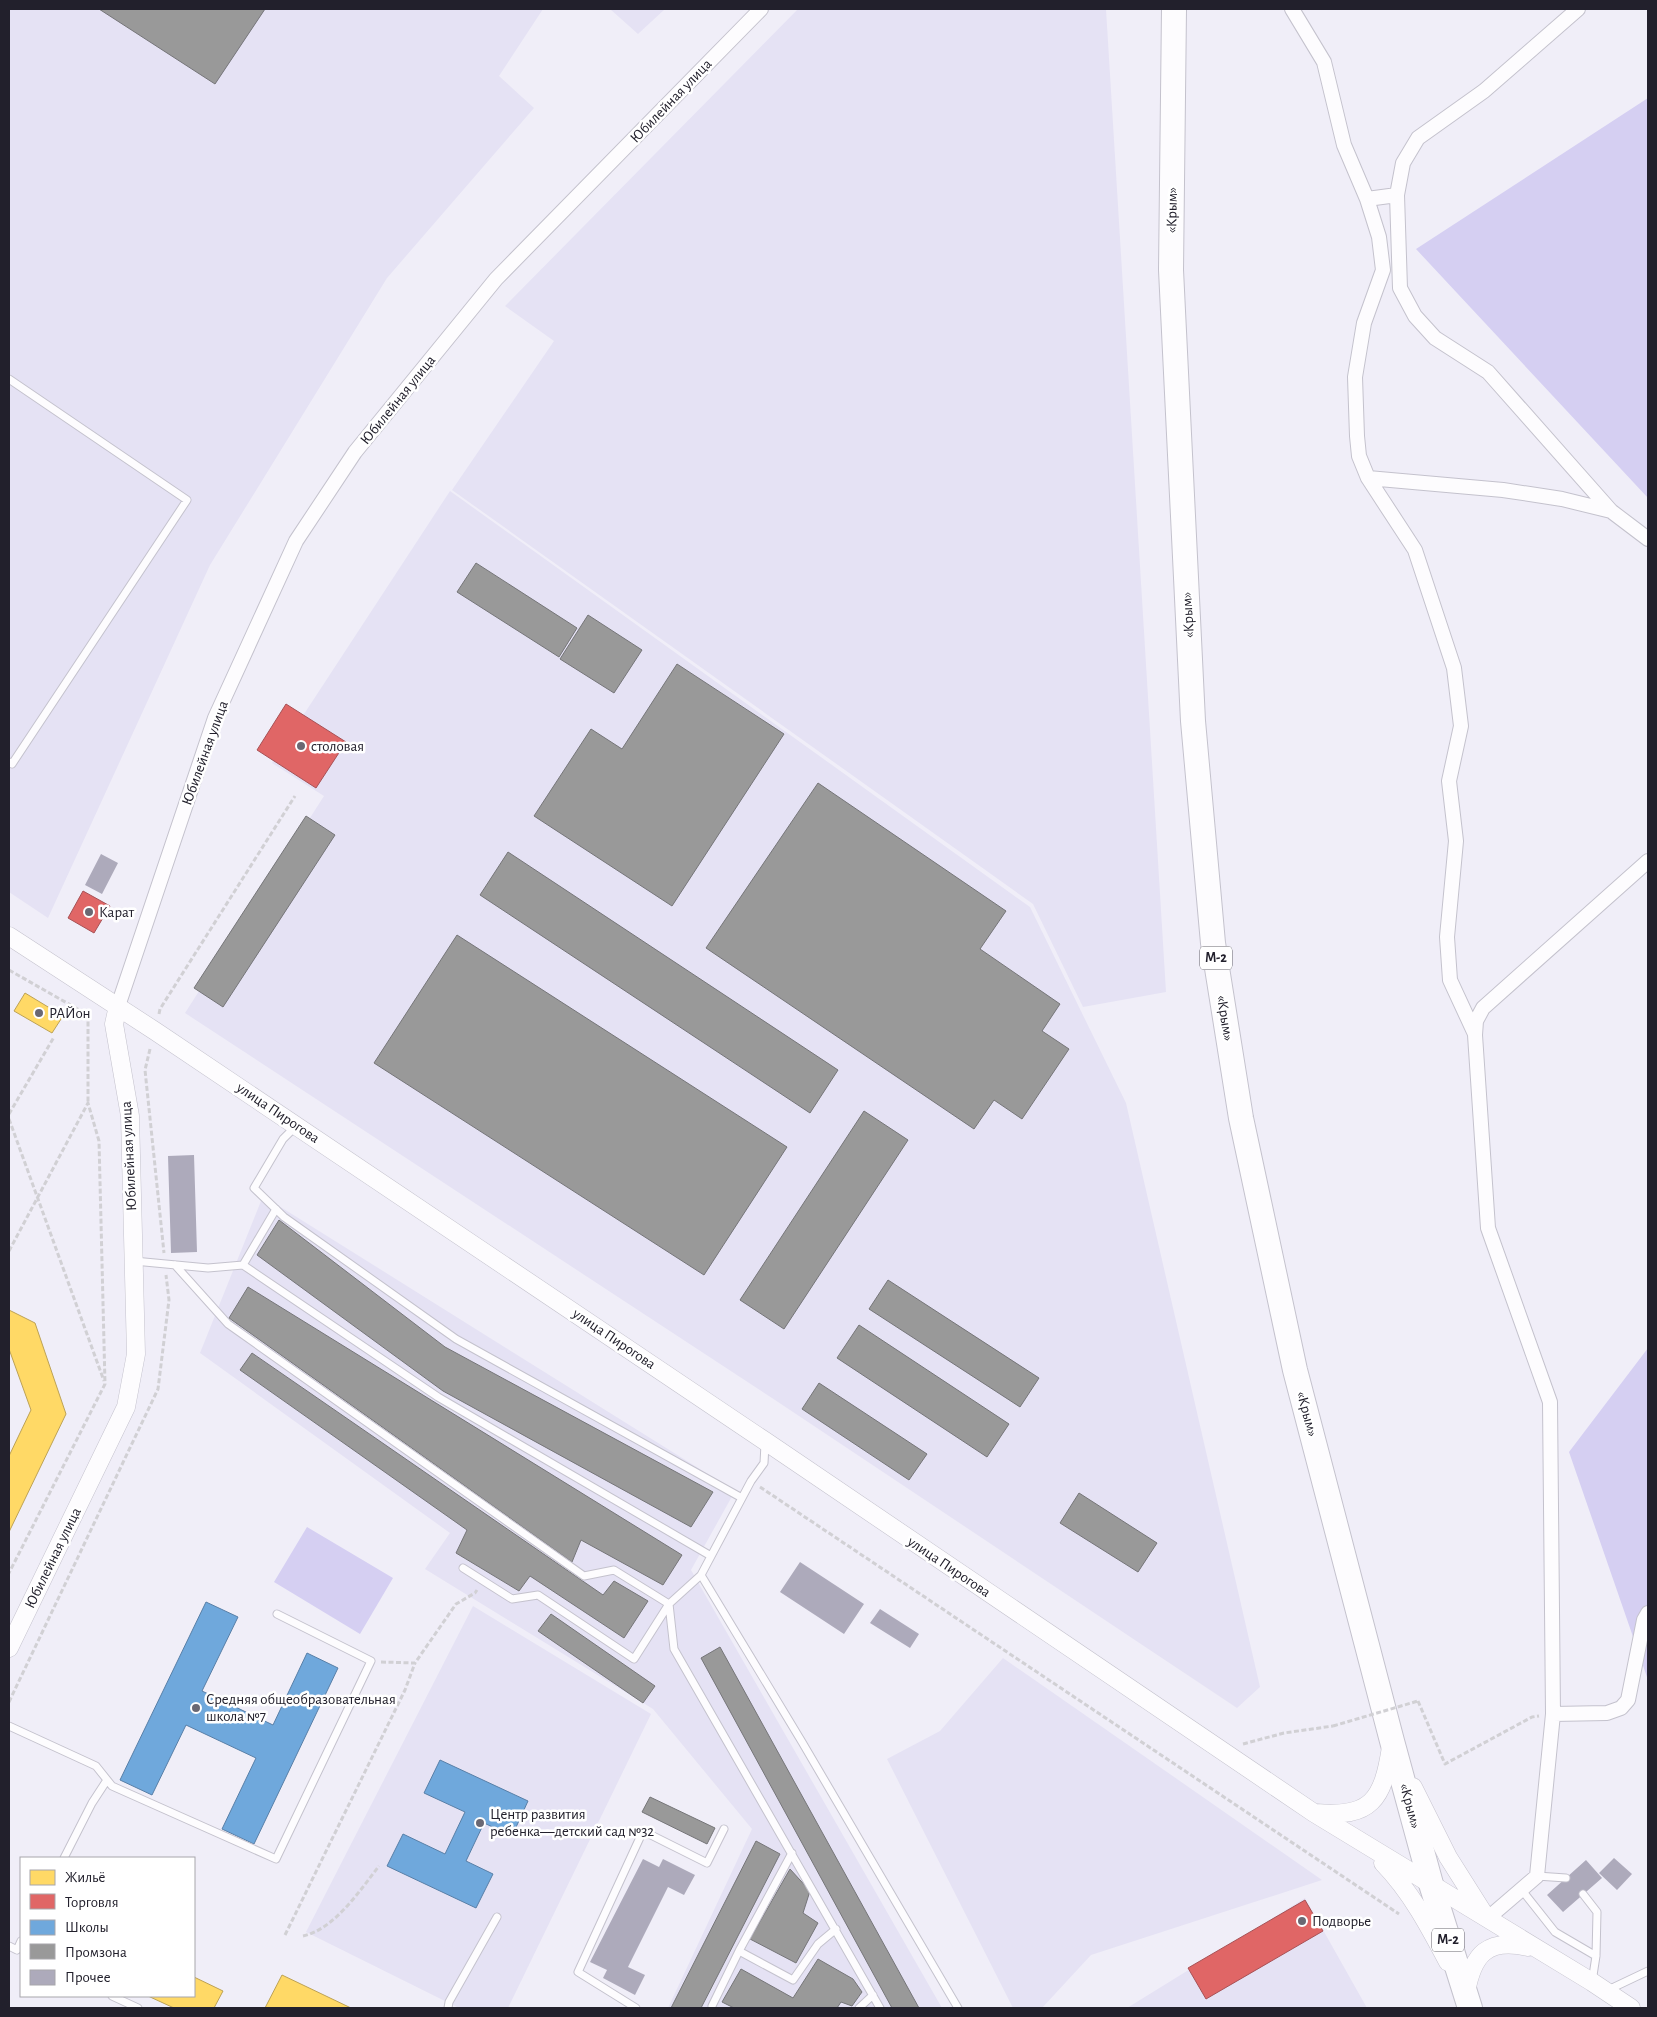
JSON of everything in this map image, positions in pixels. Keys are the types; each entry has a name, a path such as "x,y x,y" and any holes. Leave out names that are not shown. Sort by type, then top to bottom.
{"highway":[{"name":"«Крым»","path":"1174,9 1171,270 1193,721 1213,942 1241,1118 1295,1370 1431,1884"},
{"name":"М-2","path":"1431,1884 1468,2002"}],"street":[{"name":"Юбилейная улица","path":"9,1648 126,1407 136,1354 130,1116 114,1024 118,1006 215,718 296,541 355,452 496,279 762,9"},
{"path":"1292,9 1324,62 1344,146 1367,199 1379,237 1383,270 1364,322 1355,377 1358,449 1368,478 1416,550 1454,668 1461,726 1449,780 1456,841 1447,937 1450,980 1475,1035"},
{"path":"1578,9 1484,91 1418,138 1403,163 1397,195 1400,288 1415,316 1435,338 1488,372 1611,511 1648,539"},
{"path":"1367,199 1397,195"},
{"path":"1368,478 1503,490 1562,499 1611,511"},
{"path":"1487,1919 1537,1876 1553,1714 1550,1402 1488,1228 1475,1035 1476,1021 1483,1008 1648,861"},
{"name":"улица Пирогова","path":"9,936 118,1006 1314,1813"},
{"path":"1553,1714 1607,1713 1621,1708 1628,1700 1644,1620 1648,1612"},
{"path":"1314,1813 1338,1815 1358,1812 1369,1805 1380,1790 1388,1767 1392,1742"},
{"path":"1392,1742 1448,1857 1487,1919"},
{"path":"1314,1813 1631,2008"},
{"path":"1314,1813 1365,1843 1398,1878 1419,1907 1468,2002"},
{"path":"1468,2002 1470,1973 1478,1958 1486,1951 1500,1945 1512,1944 1536,1949"}],"lane":[{"path":"9,379 187,500 12,764 9,762"},
{"path":"296,1126 283,1139 254,1188 284,1217 456,1339 742,1498"},
{"path":"243,1265 276,1209"},
{"path":"133,1260 208,1268 243,1265 438,1397 711,1556"},
{"path":"175,1265 228,1324 584,1576 614,1570 670,1604"},
{"path":"463,1568 512,1600 538,1595 634,1659 670,1604 701,1575 751,1481 764,1463 765,1441"},
{"path":"701,1575 802,1742 958,2008"},
{"path":"670,1604 674,1649 880,2008"},
{"path":"9,1726 96,1766 112,1786 276,1859 371,1662 277,1614"},
{"path":"65,1857 92,1803 107,1780"},
{"path":"636,2008 578,1972 642,1831 707,1863 724,1829"},
{"path":"713,2008 739,1951 792,1853"},
{"path":"1537,1876 1566,1878"},
{"path":"1520,1889 1555,1932 1596,1956"},
{"path":"1583,1894 1597,1912 1596,1956 1598,1987 1648,1971"},
{"path":"448,2008 448,2002 497,1917"},
{"path":"739,1951 793,1980 818,1944 836,1930"},
{"path":"9,1946 19,1951"},
{"path":"859,2008 873,1995"},
{"path":"114,1997 138,2008"}],"path":[{"path":"9,970 88,1015 88,1103 99,1141 105,1384 9,1573"},
{"path":"9,1114 54,1037"},
{"path":"9,1251 88,1103"},
{"path":"9,1119 105,1384"},
{"path":"751,1481 1400,1914"},
{"path":"285,1936 405,1690 415,1663 456,1604 475,1594 483,1581"},
{"path":"371,1662 415,1663"},
{"path":"1216,1748 1251,1742 1284,1733 1333,1726 1418,1701 1445,1764 1532,1718 1553,1714"},
{"path":"303,1936 310,1934 345,1911 378,1866"}],"shaded area":[{"path":"9,9 543,9 499,76 534,108 387,278 210,565 48,918 9,892"},
{"path":"610,9 665,9 638,34"},
{"path":"798,9 1106,9 1166,992 1083,1007 1033,904 452,490 554,341 505,306"},
{"path":"1648,98 1648,498 1416,249"},
{"path":"450,491 1030,907 1126,1103 1260,1687 1237,1708 772,1398 185,1013 324,796 272,763"},
{"path":"263,1196 735,1491 691,1570 942,2008 668,2008 752,1829 653,1709 425,1569 450,1533 200,1353"},
{"path":"1648,1348 1648,1680 1569,1452"},
{"path":"307,1527 393,1578 360,1634 274,1582"},
{"name":"Центр развития ребенка––детский сад №32","path":"473,1606 651,1714 508,2008 459,2008 306,1932"},
{"path":"1003,1658 1322,1880 1091,1955 1042,2008 1013,2008 887,1759 940,1731"},
{"path":"1305,1898 1367,2008 1127,2008"}],"building: Жильё":[{"name":"РАЙон","path":"25,993 63,1016 52,1033 14,1011"},
{"path":"9,1310 35,1323 66,1414 9,1532 9,1456 31,1410 9,1349"},
{"path":"282,1975 351,2008 265,2008"},
{"path":"195,1977 223,1991 214,2008 174,2008 150,1997 195,1997"}],"building: Торговля":[{"name":"столовая","path":"286,704 346,742 316,788 257,750"},
{"name":"Карат","path":"83,891 110,906 94,933 68,918"},
{"path":"1305,1900 1323,1931 1206,1999 1188,1968"}],"building: Школы":[{"name":"Средняя общеобразовательная школа №7","path":"206,1602 238,1617 202,1691 273,1725 307,1653 338,1668 254,1844 222,1829 256,1758 186,1725 152,1795 120,1780"},
{"path":"440,1760 528,1801 512,1836 484,1823 466,1861 493,1874 476,1908 387,1866 403,1834 445,1854 465,1812 424,1793"}],"building: Промзона":[{"path":"99,9 265,9 215,84"},
{"path":"476,563 577,628 559,657 457,592"},
{"path":"588,615 642,650 614,693 560,659"},
{"path":"677,664 784,734 672,906 534,816 591,729 622,749"},
{"path":"818,783 1006,911 980,949 1060,1004 1042,1031 1069,1049 1022,1119 994,1100 974,1129 706,948"},
{"path":"306,816 335,835 223,1007 194,988"},
{"path":"508,852 838,1070 810,1113 480,895"},
{"path":"457,935 787,1147 704,1275 374,1063"},
{"path":"864,1111 908,1140 784,1329 740,1300"},
{"path":"279,1220 445,1347 713,1492 691,1527 443,1391 257,1255"},
{"path":"888,1280 1039,1378 1020,1407 869,1309"},
{"path":"248,1287 682,1555 663,1585 581,1540 572,1562 229,1318"},
{"path":"859,1325 1009,1424 987,1457 837,1358"},
{"path":"252,1353 603,1595 614,1581 648,1601 624,1638 530,1576 519,1591 456,1553 467,1530 240,1370"},
{"path":"819,1383 927,1454 909,1480 802,1409"},
{"path":"1079,1493 1157,1543 1138,1572 1060,1523"},
{"path":"551,1614 655,1686 643,1703 538,1631"},
{"path":"720,1647 919,2008 892,2008 701,1658"},
{"path":"650,1797 715,1828 707,1844 642,1812"},
{"path":"756,1841 780,1854 701,2008 671,2008"},
{"path":"790,1869 810,1891 803,1913 818,1923 796,1963 750,1939"},
{"path":"818,1959 853,1979 862,1992 852,2006 841,2002 837,2008 734,2008 722,2002 741,1969 793,1998"}],"building: Прочее":[{"path":"101,854 118,863 102,894 85,885"},
{"path":"194,1155 197,1252 171,1253 168,1156"},
{"path":"800,1562 864,1604 844,1634 780,1592"},
{"path":"880,1609 919,1634 910,1648 870,1623"},
{"path":"1614,1858 1632,1874 1617,1890 1599,1873"},
{"path":"643,1859 659,1867 663,1859 695,1875 684,1895 668,1887 628,1967 645,1975 635,1995 603,1978 607,1970 590,1962"},
{"path":"1586,1860 1602,1878 1563,1912 1547,1895"}],"place":[{"name":"столовая","path":"301,746"},
{"name":"Карат","path":"89,912"},
{"name":"РАЙон","path":"39,1013"},
{"name":"Средняя общеобразовательная школа №7","path":"196,1708"},
{"name":"Центр развития ребенка––детский сад №32","path":"480,1823"},
{"name":"Подворье","path":"1302,1921"}]}
